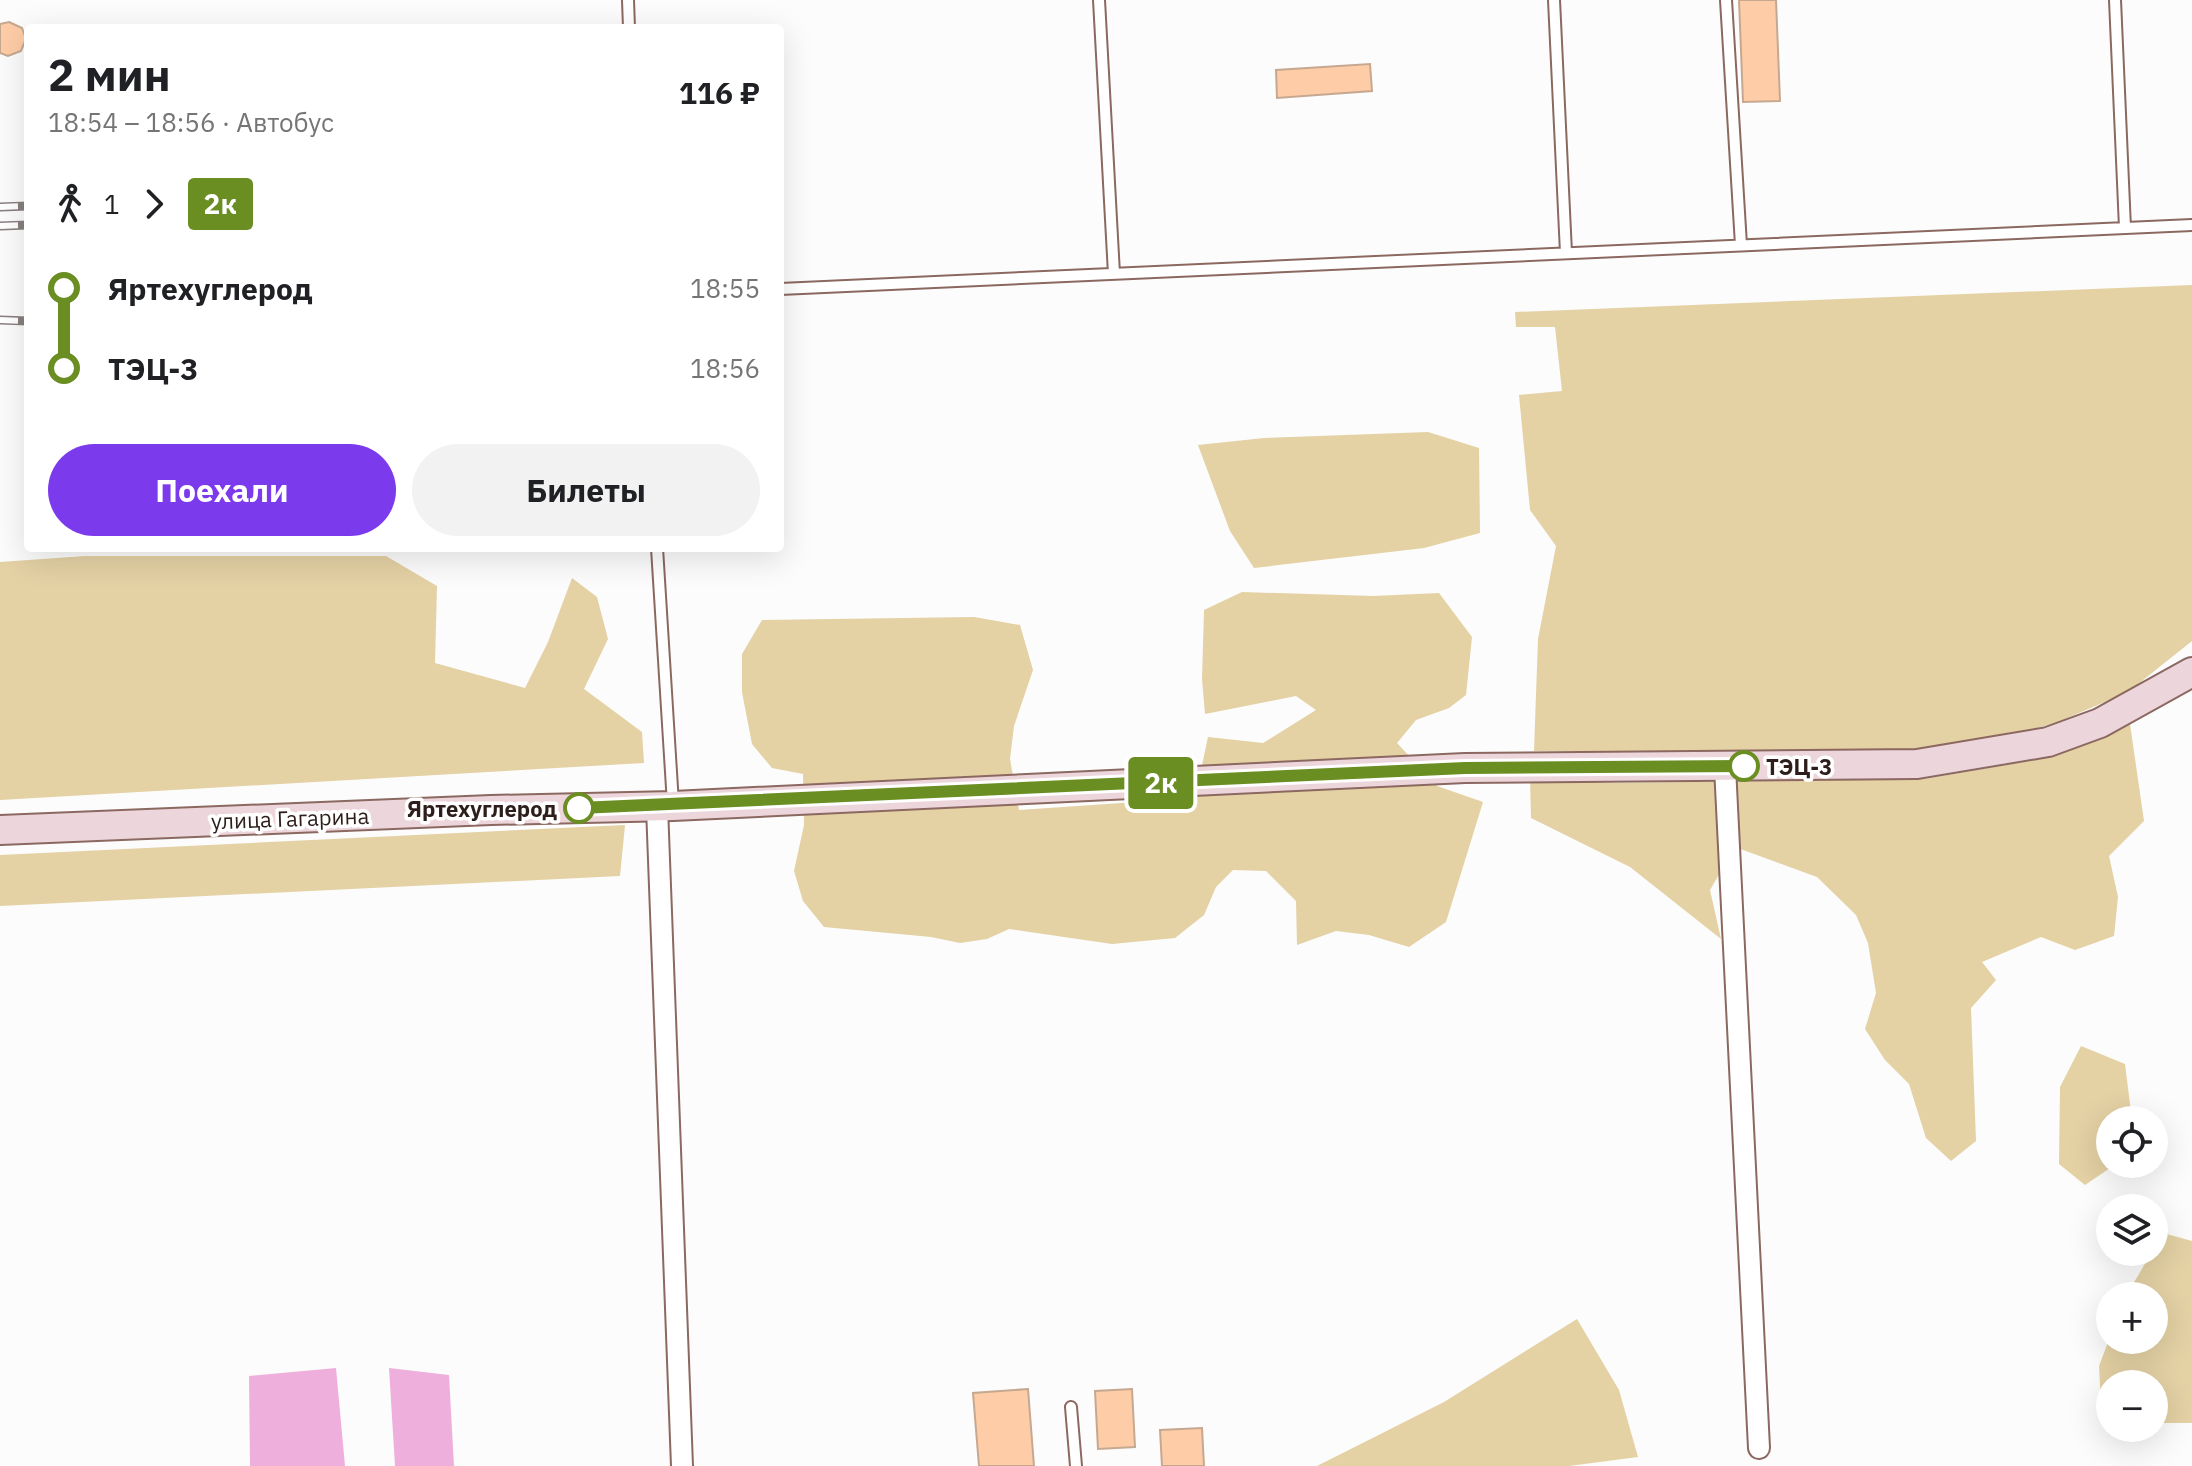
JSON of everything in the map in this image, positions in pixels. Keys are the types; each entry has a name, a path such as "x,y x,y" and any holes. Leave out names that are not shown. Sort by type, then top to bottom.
{"main road":[{"name":"улица Гагарина","path":"0,830 665,806 1465,768 1917,764 2048,742 2100,723 2192,672"}],"street":[{"path":"1725,767 1759,1448"},
{"path":"665,806 682,1466"}],"lane":[{"path":"628,0 629,24"},
{"path":"1099,0 1114,274"},
{"path":"1554,0 1566,253"},
{"path":"1726,0 1741,245"},
{"path":"2115,0 2125,228"},
{"path":"784,289 2192,225"},
{"path":"657,552 665,806"},
{"path":"1071,1407 1076,1466"}],"shaded area":[{"path":"2192,285 2192,641 2128,692 2058,722 2020,733 1897,753 1534,751 1538,639 1556,546 1530,510 1519,395 1562,391 1555,327 1516,327 1515,312"},
{"path":"1428,432 1479,448 1480,533 1424,548 1254,568 1230,531 1198,445 1264,438"},
{"path":"85,556 386,556 437,586 435,663 525,688 548,642 572,578 597,597 608,639 584,689 642,732 644,763 0,800 0,562"},
{"path":"1242,592 1373,596 1439,593 1472,637 1466,695 1449,708 1416,720 1397,743 1437,786 1483,802 1446,922 1409,947 1369,935 1336,931 1297,945 1296,901 1266,871 1233,870 1216,887 1204,915 1175,938 1112,944 1009,929 987,939 960,943 931,937 824,927 803,901 794,871 804,825 803,774 772,768 752,744 742,692 742,654 762,620 974,617 1020,625 1033,670 1014,726 1010,759 1019,810 1195,798 1208,737 1263,743 1316,710 1296,696 1205,714 1202,679 1204,610"},
{"path":"2129,717 2144,821 2109,856 2118,897 2114,936 2075,950 2041,937 1982,962 1996,980 1971,1008 1976,1141 1951,1161 1926,1138 1909,1084 1885,1060 1865,1029 1876,993 1868,943 1856,915 1817,877 1735,847 1710,890 1721,939 1630,867 1531,818 1530,779 1613,783 1924,779 2035,760 2074,745"},
{"path":"625,825 620,876 0,906 0,855"},
{"path":"2081,1046 2125,1064 2130,1106 2096,1106 2096,1178 2085,1185 2059,1164 2060,1087"},
{"path":"2168,1234 2192,1241 2192,1423 2168,1423 2168,1370 2099,1370 2104,1354 2168,1354 2168,1282 2134,1282 2144,1266 2168,1266"},
{"path":"1577,1319 1619,1390 1638,1457 1569,1466 1317,1466 1444,1402"},
{"path":"336,1368 345,1466 250,1466 249,1376"},
{"path":"389,1368 449,1375 454,1466 395,1466"}],"building":[{"path":"1739,0 1776,0 1780,101 1743,102"},
{"path":"9,22 22,28 24,44 21,51 8,56 0,53 0,24"},
{"path":"1370,64 1372,91 1277,98 1276,70"},
{"path":"1028,1389 1034,1466 979,1466 973,1393"},
{"path":"1132,1389 1135,1447 1098,1449 1095,1391"},
{"path":"1202,1428 1204,1466 1162,1466 1160,1430"}],"railway":[{"path":"0,207 24,206"},
{"path":"0,226 24,225"},
{"path":"0,320 24,321"}],"bus line":[{"name":"2к","path":"579,808 1465,768 1744,766"}],"place":[{"name":"ТЭЦ-3","path":"1744,766"},
{"name":"Яртехуглерод","path":"579,808"}]}
